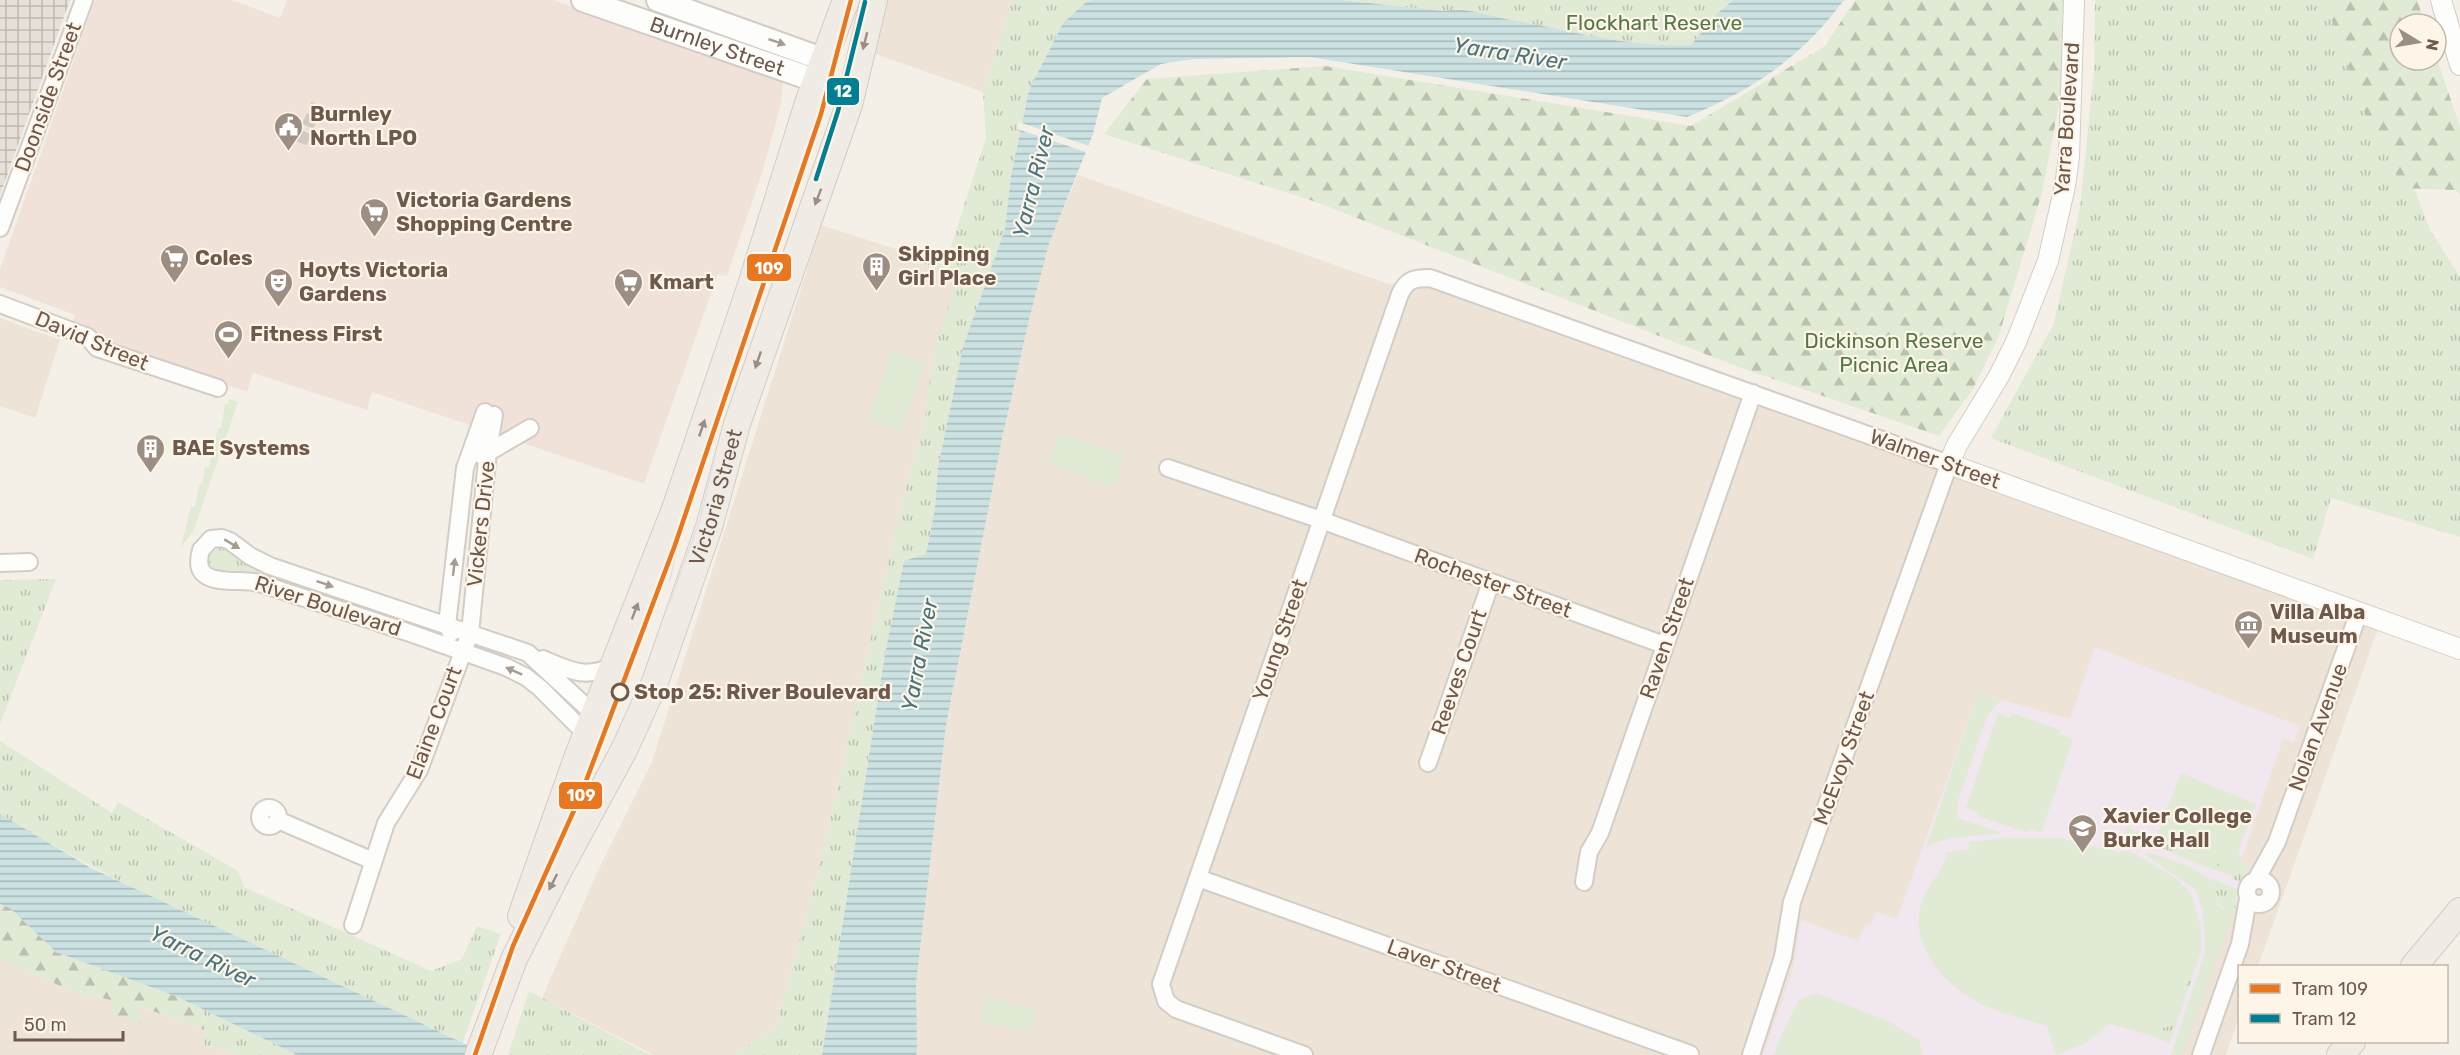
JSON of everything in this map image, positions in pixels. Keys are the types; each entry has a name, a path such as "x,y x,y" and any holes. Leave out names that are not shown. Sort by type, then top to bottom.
{"main road":[{"name":"Burnley Street","path":"583,0 614,5 821,70"},
{"name":"Burnley Street","path":"658,0 821,70"},
{"name":"Victoria Street","path":"478,1055 507,974 522,912 549,833 675,509 750,288 783,180 846,0"},
{"name":"Victoria Street","path":"507,974 560,868 620,758 650,695 702,549 737,424 777,304 823,182 855,84 874,0"},
{"path":"821,70 841,69 855,84"},
{"path":"590,724 606,751 620,758"},
{"path":"2415,965 2460,912"},
{"path":"2340,1055 2350,1043"}],"street":[{"name":"Doonside Street","path":"0,228 84,0"},
{"name":"Yarra Boulevard","path":"1949,464 1957,445 2008,359 2048,261 2065,186 2069,157 2074,0"},
{"path":"2441,0 2460,65"},
{"name":"Walmer Street","path":"1408,282 1416,278 1430,278 2460,649"},
{"name":"Young Street","path":"1296,1054 1184,1012 1166,1001 1161,989 1321,520 1400,294 1408,282"},
{"name":"David Street","path":"0,304 88,337 97,348 218,388"},
{"name":"Raven Street","path":"1584,882 1589,852 1600,833 1753,393"},
{"name":"Vickers Drive","path":"447,625 466,464 489,414 488,454 470,633 462,652"},
{"path":"462,494 473,483 477,460 530,428"},
{"name":"McEvoy Street","path":"1751,1055 1781,965 1792,902 1949,464"},
{"name":"Rochester Street","path":"1168,468 1321,520 1664,645"},
{"path":"459,522 481,524"},
{"name":"River Boulevard","path":"590,724 526,677 462,652 255,581 214,580 200,567 201,550 208,541 222,538 270,566 528,653 582,674 597,673 614,666"},
{"path":"0,563 30,562"},
{"name":"Reeves Court","path":"1428,763 1491,582"},
{"path":"369,619 376,602"},
{"name":"Nolan Avenue","path":"2263,883 2359,612"},
{"path":"410,633 416,615"},
{"path":"447,625 462,652"},
{"name":"Elaine Court","path":"353,926 388,818 419,770 462,652"},
{"name":"River Boulevard","path":"528,653 590,724"},
{"path":"278,820 373,861"},
{"name":"Laver Street","path":"1198,878 1690,1054"},
{"path":"2201,1055 2255,902 2271,895 2263,883 2247,888 2255,902"}],"shaded area":[{"path":"0,0 70,0 0,195"},
{"name":"Victoria Gardens Shopping Centre","path":"95,0 232,0 280,18 287,0 554,0 783,83 781,103 764,167 727,276 718,274 644,484 372,392 367,410 253,373 247,392 71,329 75,315 0,287 0,269"},
{"path":"887,0 1012,0 983,92 873,53"},
{"path":"1078,175 1389,284 1430,278 2381,620 2258,965 2238,965 2238,1020 2226,1055 916,1055 916,984 946,725 1002,439 1049,244"},
{"path":"821,225 908,253 907,259 959,276 933,353 926,412 897,522 819,869 775,1029 732,1055 654,1055 542,998 596,875 652,762"},
{"path":"0,318 60,340 35,418 0,406"},
{"name":"Xavier College Burke Hall","path":"2095,647 2300,726 2294,742 2283,739 2242,858 2248,870 2182,1055 1763,1055 1793,969 1801,920 1858,941 1866,924 1871,925 1875,912 1897,919 1978,693 2070,719"},
{"path":"0,959 74,992 138,1006 204,1030 205,1046 240,1055 0,1055"}],"green space":[{"path":"1012,0 1092,0 1063,23 1029,90 1011,176 1005,229 963,347 938,467 935,509 926,554 904,561 885,654 822,1055 732,1055 775,1029 819,869 897,522 926,412 933,353 958,276 907,258 908,253 945,265 986,138 983,92"},
{"name":"Flockhart Reserve","path":"1340,0 1733,0 1718,13 1691,45 1669,45 1601,38 1470,11 1444,11"},
{"name":"Dickinson Reserve Picnic Area","path":"1855,0 2079,0 2042,193 1998,338 1973,389 1939,436 1736,366 1316,202 1104,134 1147,79 1325,66 1691,126 1825,46"},
{"path":"2095,0 2340,0 2430,229 2460,277 2460,537 2331,498 2313,559 1991,438 2054,323 2080,208 2094,70"},
{"path":"2325,0 2417,0 2421,12 2388,12 2388,72 2441,72 2460,127 2460,194 2455,190 2401,188 2387,149 2362,108"},
{"path":"892,350 925,361 902,431 869,420"},
{"path":"229,399 238,402 193,532 181,547 191,507 195,507 199,485 202,484 205,467 209,467 218,428 221,428 225,404 228,404"},
{"path":"1059,433 1125,455 1114,487 1048,464"},
{"path":"218,547 227,548 239,559 356,601 358,606 354,608 234,570 216,571 210,565 208,558"},
{"path":"56,579 0,724 0,580"},
{"path":"1978,693 2001,700 1987,716 1958,801 1957,818 2003,833 1954,838 1926,847"},
{"path":"1998,713 2010,718 2012,713 2061,730 2059,734 2073,739 2041,833 2029,829 2027,832 1978,816 1979,812 1966,808"},
{"path":"0,741 112,813 118,802 238,871 244,887 431,971 462,959 477,926 501,934 463,1042 170,907 0,814"},
{"path":"2181,773 2256,804 2231,869 2156,839"},
{"path":"2128,824 2135,832 2145,830 2140,843 2121,846"},
{"path":"2003,838 2059,838 2118,852 2128,851 2178,880 2191,894 2201,928 2201,949 2198,950 2172,1025 2146,1034 2110,1024 2085,1043 2056,1055 2047,1026 2007,1014 1978,1002 1949,982 1932,961 1921,939 1919,914 1924,897 1944,863 1946,852 1970,849 1969,842"},
{"path":"2152,839 2231,868 2238,852 2248,870 2242,882 2231,879 2232,876 2166,850"},
{"path":"2148,852 2185,865 2202,874 2216,887 2219,906 2225,909 2235,908 2182,1055 2171,1055 2205,952 2203,912 2195,889 2146,855"},
{"path":"2209,877 2238,890 2235,908 2226,909 2218,903 2215,894 2216,887"},
{"path":"0,904 10,908 56,952 178,997 203,1009 204,1030 139,1006 140,1023 113,1016 111,1000 74,992 0,959"},
{"path":"2198,949 2201,949 2200,955 2170,1043 2146,1034 2172,1025"},
{"path":"529,991 646,1053 654,1055 508,1055"},
{"path":"1817,993 1890,1022 1919,1040 1923,1055 1774,1055 1799,1000"},
{"path":"985,998 1035,1008 1031,1032 980,1022"},
{"path":"203,1009 297,1055 240,1055 205,1046"}],"water":[{"name":"Yarra River","path":"1092,0 1340,0 1444,11 1469,11 1601,38 1646,44 1691,45 1718,13 1733,0 1844,0 1811,39 1774,70 1711,107 1687,117 1310,57 1193,59 1161,64 1102,98 1093,134 1049,244 1029,320 1002,439 946,725 916,984 917,1052 916,1055 822,1055 885,654 904,561 926,554 935,509 938,467 963,347 1005,229 1011,176 1029,90 1063,23 1085,3"},
{"name":"Yarra River","path":"0,814 91,868 489,1055 297,1055 178,997 56,952 10,908 0,904"}],"pier":[{"path":"1019,122 1092,147 1089,153 1017,129"}],"tunnel":[{"path":"301,143 317,104"}],"tram line":[{"name":"109","path":"475,1055 513,946 580,797 675,545 821,114 851,0"},
{"name":"12","path":"816,179 838,111 865,2"},
{"path":"705,465 709,443"},
{"path":"669,605 700,520 715,456"},
{"path":"670,581 681,527"}],"place":[{"name":"Burnley North LPO","path":"289,152"},
{"name":"Victoria Gardens Shopping Centre","path":"375,238"},
{"name":"Coles","path":"174,284"},
{"name":"Skipping Girl Place","path":"877,292"},
{"name":"Hoyts Victoria Gardens","path":"278,308"},
{"name":"Kmart","path":"628,308"},
{"name":"Fitness First","path":"229,360"},
{"name":"BAE Systems","path":"151,474"},
{"name":"Villa Alba Museum","path":"2249,650"},
{"name":"Stop 25: River Boulevard","path":"620,692"},
{"name":"Xavier College Burke Hall","path":"2082,854"}]}
